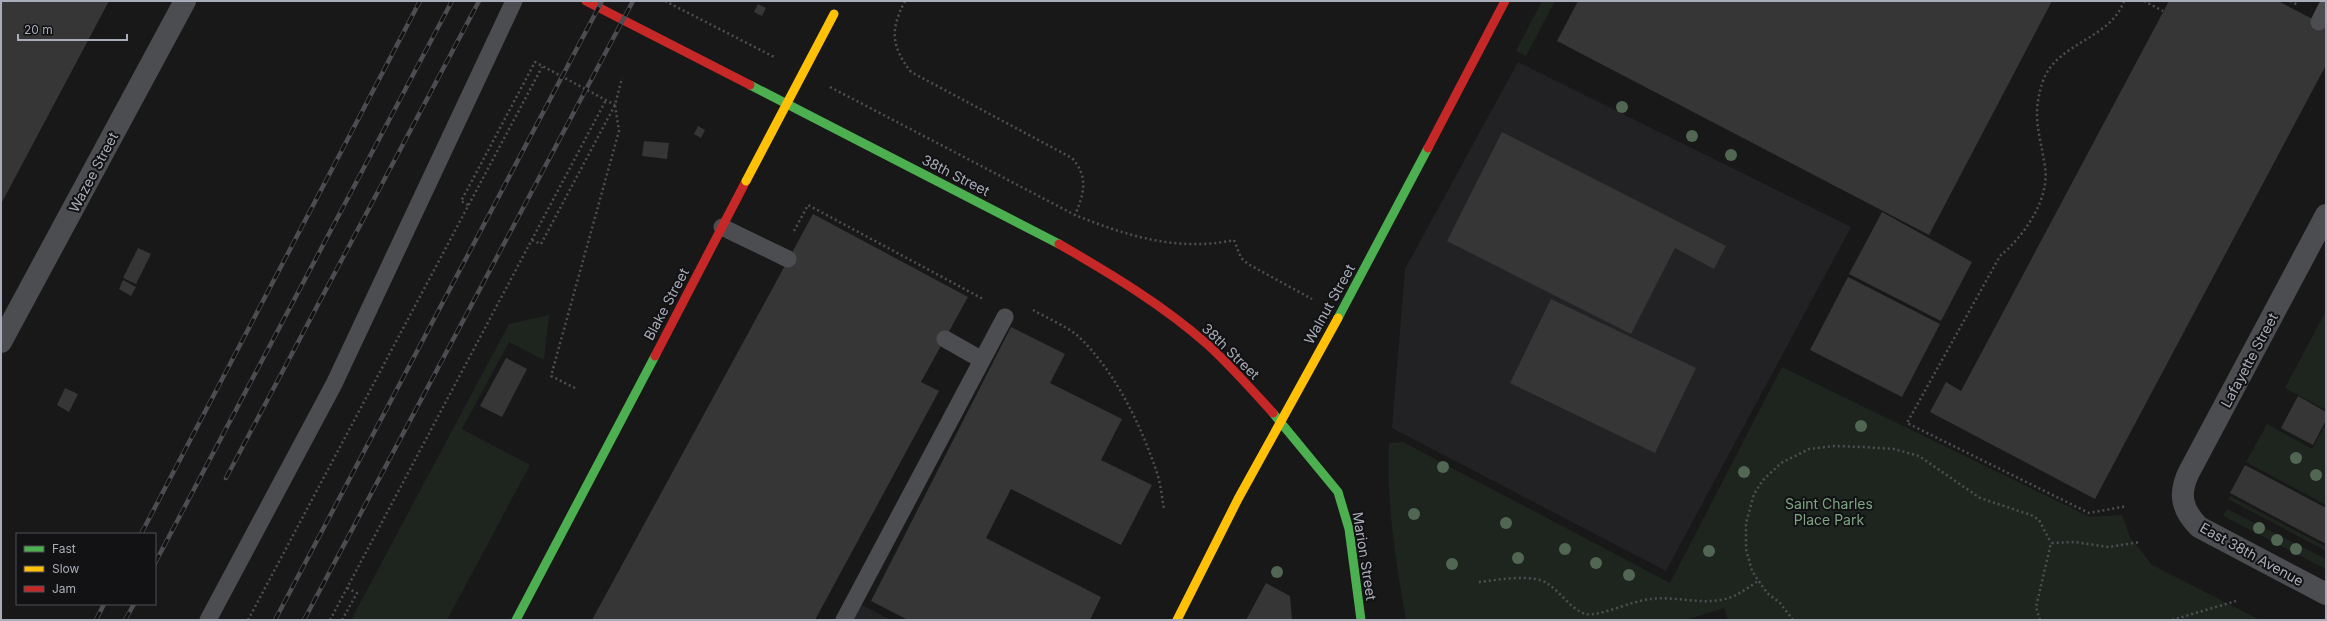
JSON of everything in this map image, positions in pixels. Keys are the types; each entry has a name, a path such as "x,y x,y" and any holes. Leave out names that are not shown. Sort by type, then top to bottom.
{"street":[{"name":"Wazee Street","path":"1,342 185,1"},
{"name":"38th Street","path":"586,1 1049,238 1127,284 1208,345 1281,421"},
{"name":"Walnut Street","path":"1177,620 1281,421 1380,241 1503,2"},
{"name":"Blake Street","path":"516,620 836,11"},
{"name":"Lafayette Street","path":"2184,507 2182,495 2186,478 2326,215"},
{"name":"Marion Street","path":"1281,421 1330,479 1344,507 1361,620"},
{"name":"East 38th Avenue","path":"2184,507 2190,518 2199,527 2326,594"}],"lane":[{"path":"208,620 334,384 514,1"},
{"path":"722,227 788,259"},
{"path":"844,620 1005,316"},
{"path":"945,339 982,360"}],"path":[{"path":"664,1 778,60"},
{"path":"905,1 896,18 894,34 896,46 908,69 918,77 1072,158 1082,174 1084,183 1082,198 1075,215"},
{"path":"2124,1 2111,22 2096,34 2074,46 2057,61 2044,78 2036,114 2046,169 2044,187 2037,208 2027,228 2013,245 2000,256 1907,423 2089,513 2127,506"},
{"path":"2144,1 2163,11"},
{"path":"468,204 462,201 469,185 535,62 615,105"},
{"path":"248,620 542,66"},
{"path":"532,240 541,244 615,105 622,78"},
{"path":"828,86 1075,215 1128,235 1163,242 1207,245 1234,240 1241,258 1248,264 1290,286"},
{"path":"330,620 606,100"},
{"path":"574,388 551,376 618,131 615,105"},
{"path":"1793,620 1780,603 1767,593 1758,581 1749,560 1745,537 1746,523 1754,494 1763,480 1781,463 1800,453 1820,447 1894,449 1919,456 1980,498 2031,515 2039,520 2051,543 2036,607 2040,620"},
{"path":"2051,543 2075,542 2109,547 2140,542"},
{"path":"1479,582 1526,578 1547,583 1578,610 1586,614 1597,614 1626,604 1651,599 1700,601 1721,600 1741,593 1758,581"},
{"path":"342,620 357,593 347,588"},
{"path":"2172,620 2236,601"}],"shaded area":[{"path":"1518,62 1851,227 1666,571 1392,428 1405,269"},
{"path":"858,603 891,620 850,620"}],"green space":[{"path":"1542,1 1555,1 1526,56 1516,51"},
{"path":"2326,311 2326,410 2285,388"},
{"path":"549,315 544,360 509,342 462,429 530,465 447,620 351,620 509,324"},
{"name":"Saint Charles Place Park","path":"1782,367 2090,517 2122,515 2130,537 2152,565 2260,620 1728,620 1724,608 1685,620 1406,620 1395,554 1390,510 1388,465 1389,443 1403,442 1670,583"},
{"path":"2267,424 2312,449 2326,424 2326,505 2246,462"},
{"path":"2230,496 2326,547 2326,551 2228,499"},
{"path":"2227,509 2326,559 2326,569 2223,516"}],"building":[{"path":"1,1 109,1 1,204"},
{"path":"1578,1 2052,1 1929,235 1557,41"},
{"path":"2169,1 2278,1 2326,26 2326,65 2095,499 1930,412 1946,382 1961,391"},
{"path":"758,4 766,8 762,16 754,12"},
{"path":"698,126 705,130 701,138 694,134"},
{"path":"1502,132 1726,246 1714,269 1675,248 1631,334 1447,241"},
{"path":"644,141 669,143 667,159 642,156"},
{"path":"1882,212 1972,262 1941,321 1849,274"},
{"path":"813,214 968,297 921,382 939,391 815,620 592,620"},
{"path":"138,248 151,254 136,284 123,278"},
{"path":"1848,277 1940,324 1902,397 1810,350"},
{"path":"123,280 136,287 131,296 119,289"},
{"path":"1551,299 1696,368 1655,453 1510,383"},
{"path":"1011,327 1065,354 1050,383 1122,419 1101,460 1152,485 1121,545 1011,489 986,538 1101,597 1090,620 908,620 871,601"},
{"path":"506,358 527,369 502,417 480,406"},
{"path":"65,388 78,394 69,412 57,405"},
{"path":"2298,396 2326,412 2326,420 2313,445 2281,428"},
{"path":"2245,465 2326,508 2326,544 2230,493"},
{"path":"1266,583 1290,596 1292,620 1246,620"}],"railway":[{"path":"142,533 420,1"},
{"path":"156,561 452,1"},
{"path":"226,478 479,1"},
{"path":"275,620 602,1"},
{"path":"304,620 633,1"},
{"path":"96,620 104,605"},
{"path":"125,620 133,605"}],"traffic: fast":[{"path":"750,85 1059,244"},
{"path":"1338,318 1428,148"},
{"path":"516,620 655,356"},
{"path":"1273,413 1338,492 1349,529 1361,620"}],"traffic: slow":[{"path":"746,181 834,14"},
{"path":"1177,620 1238,499 1338,318"}],"traffic: jam":[{"path":"586,1 750,85"},
{"path":"1428,148 1505,1"},
{"path":"655,356 746,181"},
{"path":"1059,244 1155,303 1191,330 1225,361 1273,413"}]}
